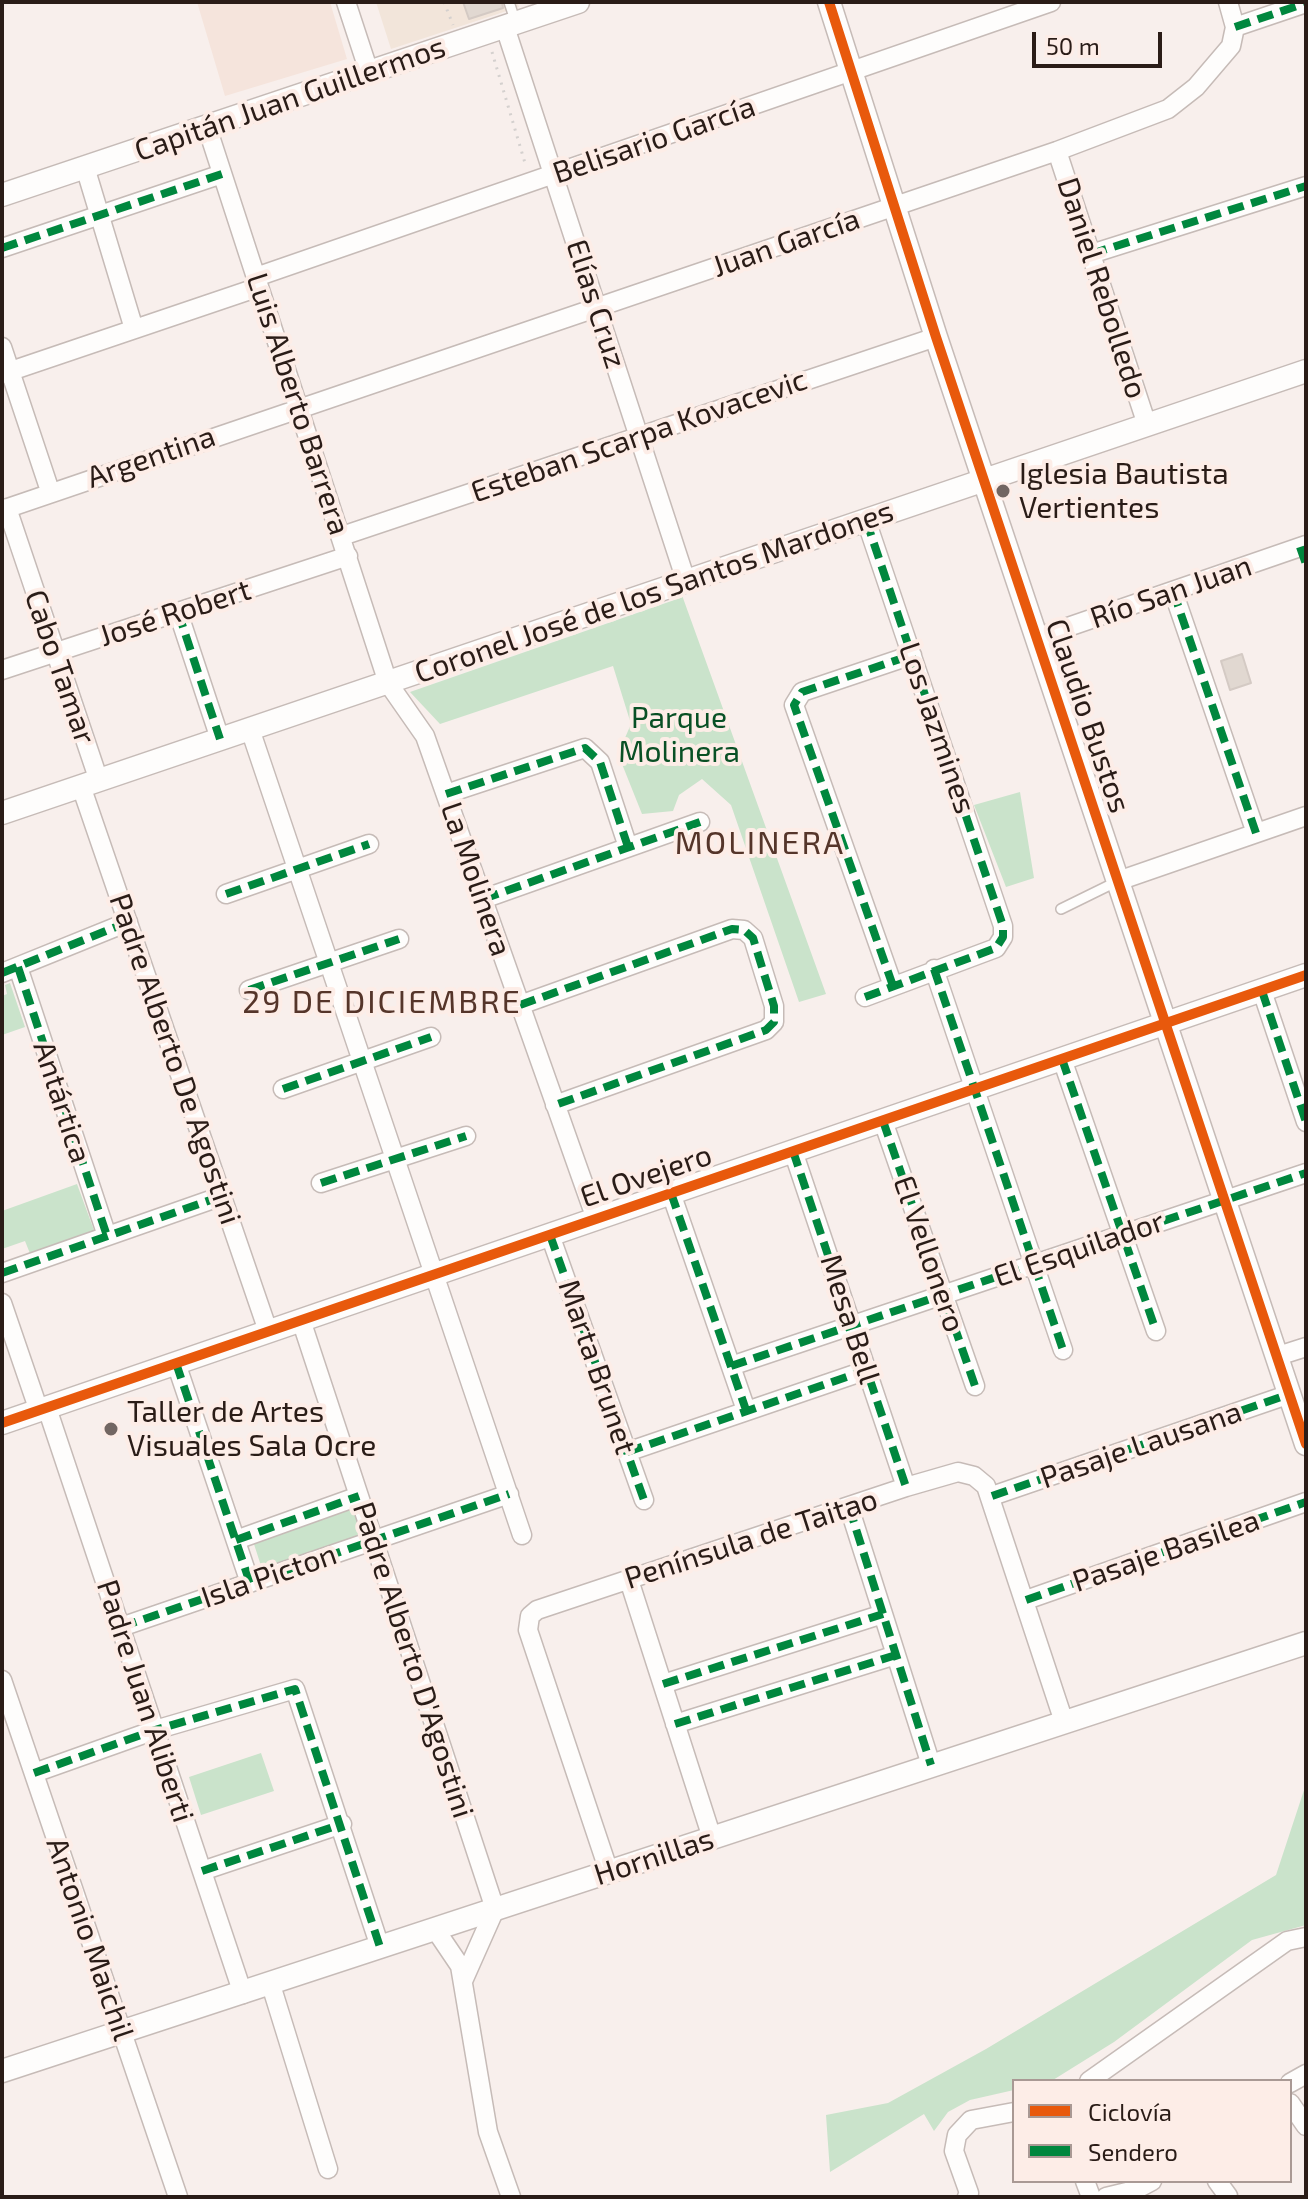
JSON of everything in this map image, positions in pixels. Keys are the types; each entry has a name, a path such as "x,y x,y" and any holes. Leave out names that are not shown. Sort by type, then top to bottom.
{"street":[{"path":"346,2 369,72"},
{"name":"Capitán Juan Guillermos","path":"2,195 369,72 504,21 578,2"},
{"name":"Claudio Bustos","path":"829,2 936,337 1168,1023 1306,1444"},
{"name":"Belisario García","path":"6,372 134,329 531,182 1051,2"},
{"path":"1228,2 1235,27 1306,3"},
{"name":"Elías Cruz","path":"504,21 686,581"},
{"name":"Juan García","path":"300,407 895,207 1168,109 1216,67 1231,46 1235,27"},
{"name":"Luis Alberto Barrera","path":"207,127 388,683"},
{"name":"Daniel Rebolledo","path":"1057,151 1147,425"},
{"path":"85,167 134,329"},
{"path":"2,248 222,174"},
{"path":"1091,254 1306,186"},
{"name":"Esteban Scarpa Kovacevic","path":"342,536 936,337"},
{"path":"2,347 6,372 50,491"},
{"name":"Coronel José de los Santos Mardones","path":"2,813 1306,371"},
{"name":"Argentina","path":"4,509 300,407"},
{"name":"Cabo Tamar","path":"4,509 55,653 90,784"},
{"name":"Los Jazmines","path":"866,520 1003,926 1003,937 996,948 934,969"},
{"name":"Río San Juan","path":"1036,638 1173,591 1304,552"},
{"name":"José Robert","path":"2,670 348,556"},
{"path":"1173,591 1256,833"},
{"path":"178,612 220,739"},
{"path":"893,986 794,705 802,692 912,655"},
{"name":"La Molinera","path":"388,683 425,736 596,1219"},
{"path":"250,729 522,1535"},
{"path":"446,794 579,748 596,754 628,847"},
{"name":"Padre Alberto De Agostini","path":"90,784 128,922 268,1331"},
{"path":"1118,881 1306,816"},
{"path":"483,899 700,822"},
{"path":"226,894 369,844"},
{"path":"10,970 128,922"},
{"path":"520,1005 732,929 744,930 753,938 774,1006 774,1022 766,1030 555,1105"},
{"path":"249,990 399,939"},
{"path":"865,997 934,969 1063,1350"},
{"name":"Antártica","path":"10,970 107,1236"},
{"name":"El Ovejero","path":"2,1423 1306,975"},
{"path":"1262,991 1306,1122"},
{"path":"283,1089 431,1037"},
{"path":"1062,1059 1156,1331"},
{"name":"El Vellonero","path":"883,1121 975,1386"},
{"path":"321,1183 466,1136"},
{"name":"Mesa Bell","path":"793,1151 906,1487"},
{"name":"El Esquilador","path":"731,1366 1306,1173"},
{"path":"671,1193 746,1410"},
{"path":"2,1273 222,1196"},
{"name":"Marta Brunet","path":"550,1235 644,1500"},
{"name":"Padre Juan Aliberti","path":"2,1303 121,1627 243,1994"},
{"name":"Padre Alberto D'Agostini","path":"301,1320 495,1909"},
{"path":"1278,1356 1306,1347"},
{"path":"176,1363 250,1583"},
{"path":"627,1452 867,1370"},
{"name":"Pasaje Lausana","path":"992,1496 1290,1394"},
{"name":"Península de Taitao","path":"609,1872 528,1630 530,1616 537,1610 954,1472 974,1476 992,1496"},
{"name":"Isla Picton","path":"121,1627 509,1494"},
{"path":"236,1540 359,1496"},
{"path":"992,1496 1064,1722"},
{"name":"Pasaje Basilea","path":"1026,1600 1306,1502"},
{"path":"849,1507 931,1765"},
{"path":"629,1580 712,1838"},
{"path":"663,1684 883,1614"},
{"name":"Hornillas","path":"2,2071 1306,1643"},
{"path":"675,1724 896,1655"},
{"name":"Antonio Maichil","path":"2,1680 178,2197"},
{"path":"34,1773 155,1730 295,1689 380,1947"},
{"path":"202,1871 342,1824"},
{"path":"463,1981 495,1909"},
{"path":"435,1929 457,1959 488,2132 511,2197"},
{"path":"1092,2079 1287,1941 1306,1937"},
{"path":"271,1985 328,2169"},
{"path":"1292,2106 1306,2126"},
{"path":"967,2197 969,2193 954,2151 957,2135 971,2120 1012,2112"},
{"path":"1106,2197 1135,2190 1148,2183"}],"lane":[{"path":"1061,909 1118,881"}],"path":[{"path":"444,2 456,33"},
{"path":"504,21 531,182"}],"shaded area":[{"path":"197,2 330,2 347,59 225,96"},
{"path":"376,2 517,2 519,7 391,49"}],"green space":[{"name":"Parque Molinera","path":"683,597 826,994 799,1002 731,805 702,779 679,795 673,811 642,814 618,754 631,724 613,666 440,724 410,692"},
{"path":"1020,792 1034,878 1006,887 974,805"},
{"path":"10,983 25,1027 2,1035 2,996 7,994 5,985"},
{"path":"77,1184 95,1233 31,1256 25,1241 2,1249 2,1211"},
{"path":"355,1508 364,1535 262,1569 253,1541"},
{"path":"261,1753 274,1791 201,1815 189,1777"},
{"path":"1306,1784 1306,1925 1252,1940 1114,2042 1055,2079 1012,2079 1012,2090 970,2100 948,2112 934,2131 924,2114 830,2172 826,2115 888,2103 986,2049 1276,1875"}],"building":[{"path":"463,2 502,2 503,8 469,19"},
{"path":"1242,654 1251,683 1230,690 1221,661"}],"marked path":[{"path":"1235,27 1306,3"},
{"path":"2,248 222,174"},
{"path":"1091,254 1306,186"},
{"path":"865,997 996,948 1003,937 1003,926 866,520"},
{"path":"1300,547 1306,564"},
{"path":"1173,591 1256,833"},
{"path":"178,612 220,739"},
{"path":"893,986 794,705 802,692 912,655"},
{"path":"446,794 585,748 600,762 628,847"},
{"path":"483,899 700,822"},
{"path":"226,894 369,844"},
{"path":"2,973 128,922"},
{"path":"520,1005 732,929 744,930 753,938 774,1006 774,1022 766,1030 555,1105"},
{"path":"249,990 399,939"},
{"path":"18,967 107,1236"},
{"path":"934,969 1063,1350"},
{"path":"1262,991 1306,1122"},
{"path":"283,1089 431,1037"},
{"path":"1062,1059 1156,1331"},
{"path":"883,1121 975,1386"},
{"path":"321,1183 466,1136"},
{"path":"793,1151 906,1487"},
{"path":"731,1366 1306,1173"},
{"path":"671,1193 746,1410"},
{"path":"2,1273 222,1196"},
{"path":"550,1235 644,1500"},
{"path":"176,1363 250,1583"},
{"path":"627,1452 867,1370"},
{"path":"992,1496 1290,1394"},
{"path":"121,1627 509,1494"},
{"path":"236,1540 359,1496"},
{"path":"1026,1600 1306,1502"},
{"path":"849,1507 931,1765"},
{"path":"663,1684 883,1614"},
{"path":"675,1724 896,1655"},
{"path":"34,1773 155,1730 295,1689 380,1947"},
{"path":"202,1871 342,1824"}],"cycle path":[{"path":"829,2 936,337 1306,1444"},
{"path":"2,1423 1306,975"}],"place":[{"name":"Iglesia Bautista Vertientes","path":"1003,491"},
{"name":"Taller de Artes Visuales Sala Ocre","path":"111,1429"}],"district":[{"name":"MOLINERA","path":"760,843"},
{"name":"29 DE DICIEMBRE","path":"382,1002"}]}
